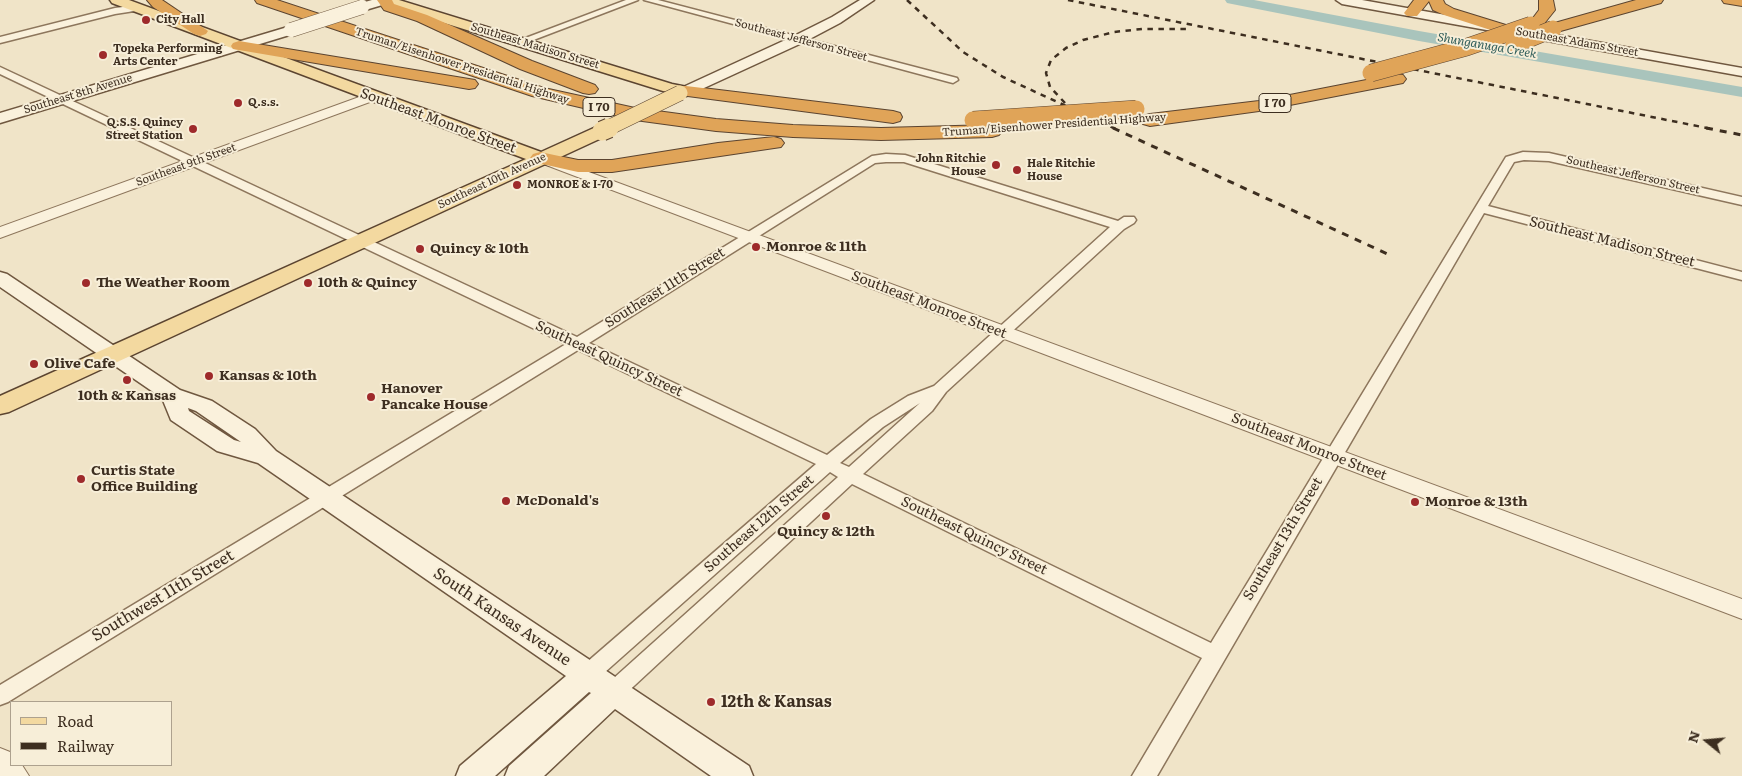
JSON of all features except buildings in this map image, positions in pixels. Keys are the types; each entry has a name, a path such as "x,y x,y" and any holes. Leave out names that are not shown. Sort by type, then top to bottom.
{"highway":[{"path":"154,0 200,31"},
{"name":"Truman/Eisenhower Presidential Highway","path":"262,0 510,83 562,98 756,118 828,122 922,122 1143,114 1259,106 1398,79 1480,57 1545,26 1572,7"},
{"name":"Truman/Eisenhower Presidential Highway","path":"296,0 614,104 684,122 774,130 881,134 992,131 1143,114 1256,95 1414,63 1581,16 1605,0"},
{"path":"385,0 389,7 422,18 614,104"},
{"path":"1418,9 1435,0 1438,7 1449,12 1503,29"},
{"path":"1546,0 1545,26 1656,0"},
{"path":"1729,0 1742,2"},
{"path":"238,46 447,80 564,105 614,104"},
{"path":"683,92 922,122"},
{"path":"540,158 578,166 612,166 751,145 927,138 951,132"}],"main road":[{"name":"Southeast Monroe Street","path":"117,0 540,158"},
{"name":"Southeast Madison Street","path":"385,0 683,92"},
{"name":"Southeast 8th Avenue","path":"0,118 385,0"},
{"name":"Southeast 10th Avenue","path":"0,406 799,39 868,0"},
{"name":"Southeast Adams Street","path":"1342,0 1418,9 1503,29 1742,72"},
{"name":"South Kansas Avenue","path":"0,278 172,395 179,415 226,446 266,457 736,776"},
{"path":"472,776 587,675"},
{"path":"520,776 613,692"}],"street":[{"path":"520,42 634,0"},
{"name":"Southeast Jefferson Street","path":"648,0 953,80"},
{"path":"0,33 96,8 105,8 109,10 108,13"},
{"path":"0,40 108,13 138,8"},
{"name":"Southeast Quincy Street","path":"0,70 828,463 851,476 1216,654"},
{"name":"Southeast 9th Street","path":"0,233 373,96"},
{"name":"Southeast Jefferson Street","path":"1523,156 1562,159 1742,201"},
{"name":"Southeast 13th Street","path":"1144,776 1506,164 1510,160 1523,156"},
{"name":"Southeast Monroe Street","path":"540,158 1742,609"},
{"name":"Southeast 11th Street","path":"326,497 877,159 906,159 1124,223"},
{"name":"Southeast Madison Street","path":"1481,208 1742,276"},
{"name":"Southeast 12th Street","path":"613,692 926,407 940,389 1124,223"},
{"name":"Southeast 12th Street","path":"587,675 828,463 877,423 914,400 940,389"},
{"name":"Southwest 11th Street","path":"0,696 326,497"},
{"path":"0,762 14,776"}],"waterway":[{"name":"Shunganuga Creek","path":"1232,0 1419,36 1742,92"}],"railway":[{"path":"907,0 963,52 1003,77 1116,129"},
{"path":"1068,0 1712,129"},
{"path":"1065,103 1050,87 1046,73 1051,60 1066,48 1083,40 1114,32 1142,29 1186,29"},
{"path":"1113,128 1392,256"},
{"path":"1706,128 1742,135"}],"place":[{"name":"City Hall","path":"146,20"},
{"name":"Topeka Performing Arts Center","path":"103,55"},
{"name":"Q.s.s.","path":"238,103"},
{"name":"Q.S.S. Quincy Street Station","path":"193,129"},
{"name":"John Ritchie House","path":"996,165"},
{"name":"Hale Ritchie House","path":"1017,170"},
{"name":"MONROE & I-70","path":"517,185"},
{"name":"Monroe & 11th","path":"756,247"},
{"name":"Quincy & 10th","path":"420,249"},
{"name":"The Weather Room","path":"86,283"},
{"name":"10th & Quincy","path":"308,283"},
{"name":"Olive Cafe","path":"34,364"},
{"name":"Kansas & 10th","path":"209,376"},
{"name":"10th & Kansas","path":"127,380"},
{"name":"Hanover Pancake House","path":"371,397"},
{"name":"Curtis State Office Building","path":"81,479"},
{"name":"McDonald's","path":"506,501"},
{"name":"Monroe & 13th","path":"1415,502"},
{"name":"Quincy & 12th","path":"826,516"},
{"name":"12th & Kansas","path":"711,702"}]}
